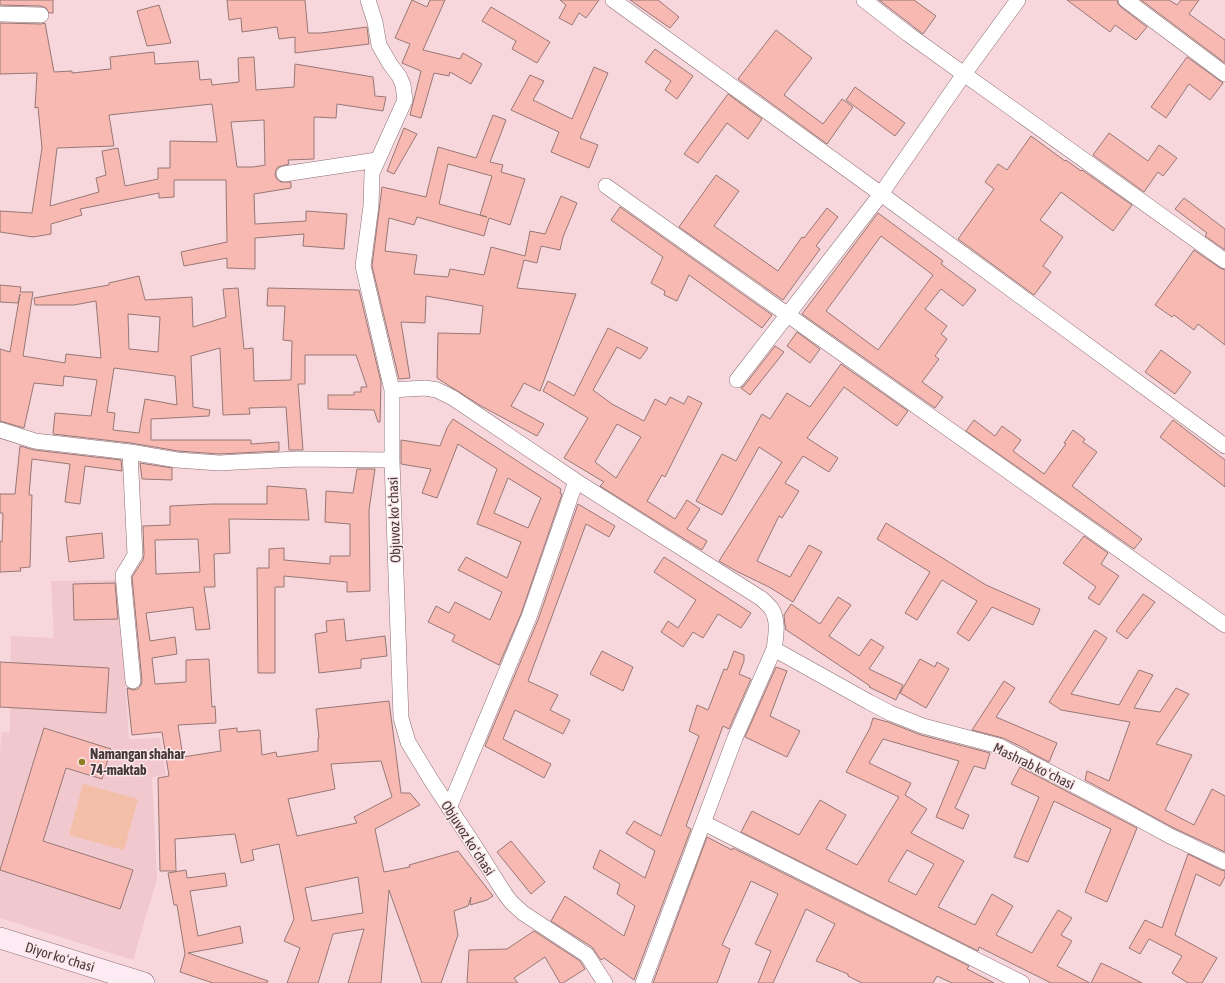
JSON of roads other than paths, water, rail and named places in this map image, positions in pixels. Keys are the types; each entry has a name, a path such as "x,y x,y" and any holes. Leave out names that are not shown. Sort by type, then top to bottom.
{"main road":[{"name":"Diyor koʻchasi","path":"0,938 144,983"}],"street":[{"name":"Objuvoz koʻchasi","path":"368,0 375,22 379,45 399,76 403,85 405,100 372,173 363,266 392,390 392,460 401,718 408,742 512,904 523,913 588,955 605,983"},
{"path":"613,0 1225,446"},
{"path":"864,0 908,34 1225,261"},
{"path":"737,380 881,194 964,74 1018,0"},
{"path":"1126,0 1225,74"},
{"path":"0,14 41,15"},
{"path":"284,174 377,160"},
{"path":"606,186 1225,625"},
{"path":"392,390 425,388 437,390 453,398 576,481 762,599 772,609 776,622 774,649 735,738 643,983"},
{"path":"0,430 35,441 130,452 177,460 219,463 297,459 392,460"},
{"path":"130,452 135,555 123,575 133,681"},
{"path":"449,808 529,617 576,481"},
{"name":"Mashrab koʻchasi","path":"774,649 890,712 923,726 999,746 1170,836 1225,862"},
{"path":"704,823 1022,983"}],"place":[{"name":"Namangan shahar 74-maktab","path":"82,762"}]}
